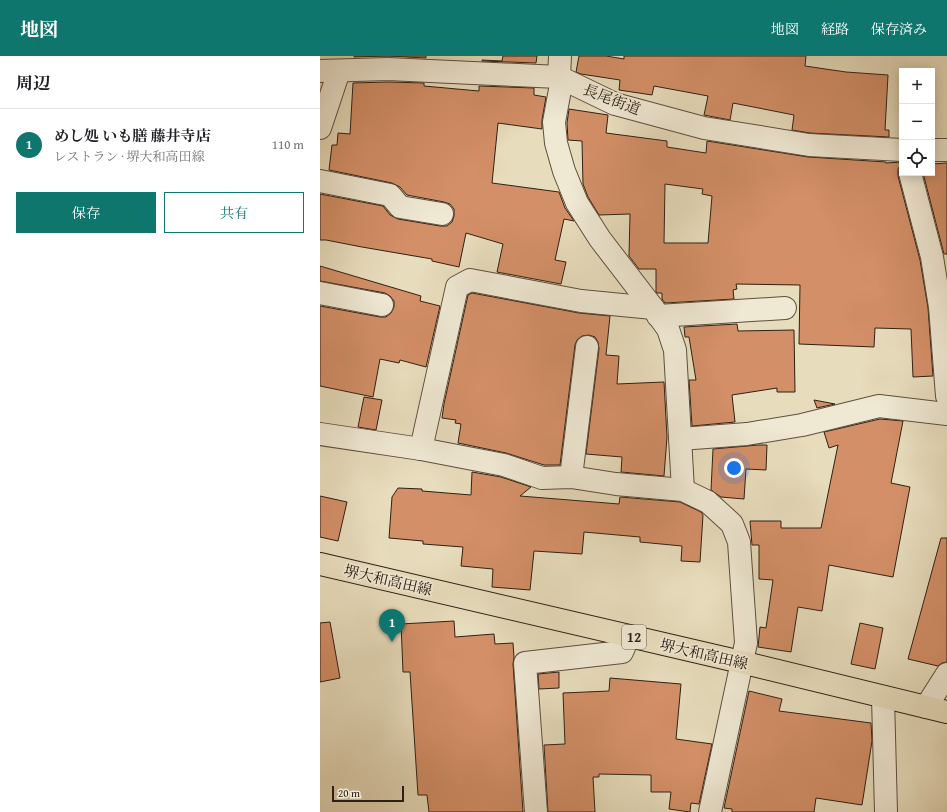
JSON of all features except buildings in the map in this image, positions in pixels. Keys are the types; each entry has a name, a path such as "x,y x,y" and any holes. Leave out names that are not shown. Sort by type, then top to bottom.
{"main road":[{"name":"堺大和高田線","path":"320,564 741,662 947,712"}],"street":[{"name":"長尾街道","path":"330,71 389,63 560,71 615,104 704,128 809,145 899,150"},
{"path":"320,128 330,71"},
{"path":"560,71 554,122 556,142 564,171 576,203 600,239 668,329 675,350 683,490"},
{"path":"935,150 947,150"},
{"path":"911,176 932,257 939,300 947,396"},
{"path":"320,181 390,195 400,207 442,214"},
{"path":"421,449 457,287 470,280 581,301 656,312 785,308"},
{"path":"320,293 382,305"},
{"path":"571,477 588,347"},
{"path":"680,439 747,434 795,427 879,406 947,414"},
{"path":"320,434 421,449 504,465 542,478 571,477 616,484 683,490 708,502 732,524 739,542 746,643 710,812"},
{"path":"536,812 525,663 622,652 629,636"},
{"path":"926,707 947,674"},
{"path":"883,697 886,812"}],"place":[{"name":"めし処 いも膳 藤井寺店","path":"392,642"}]}
